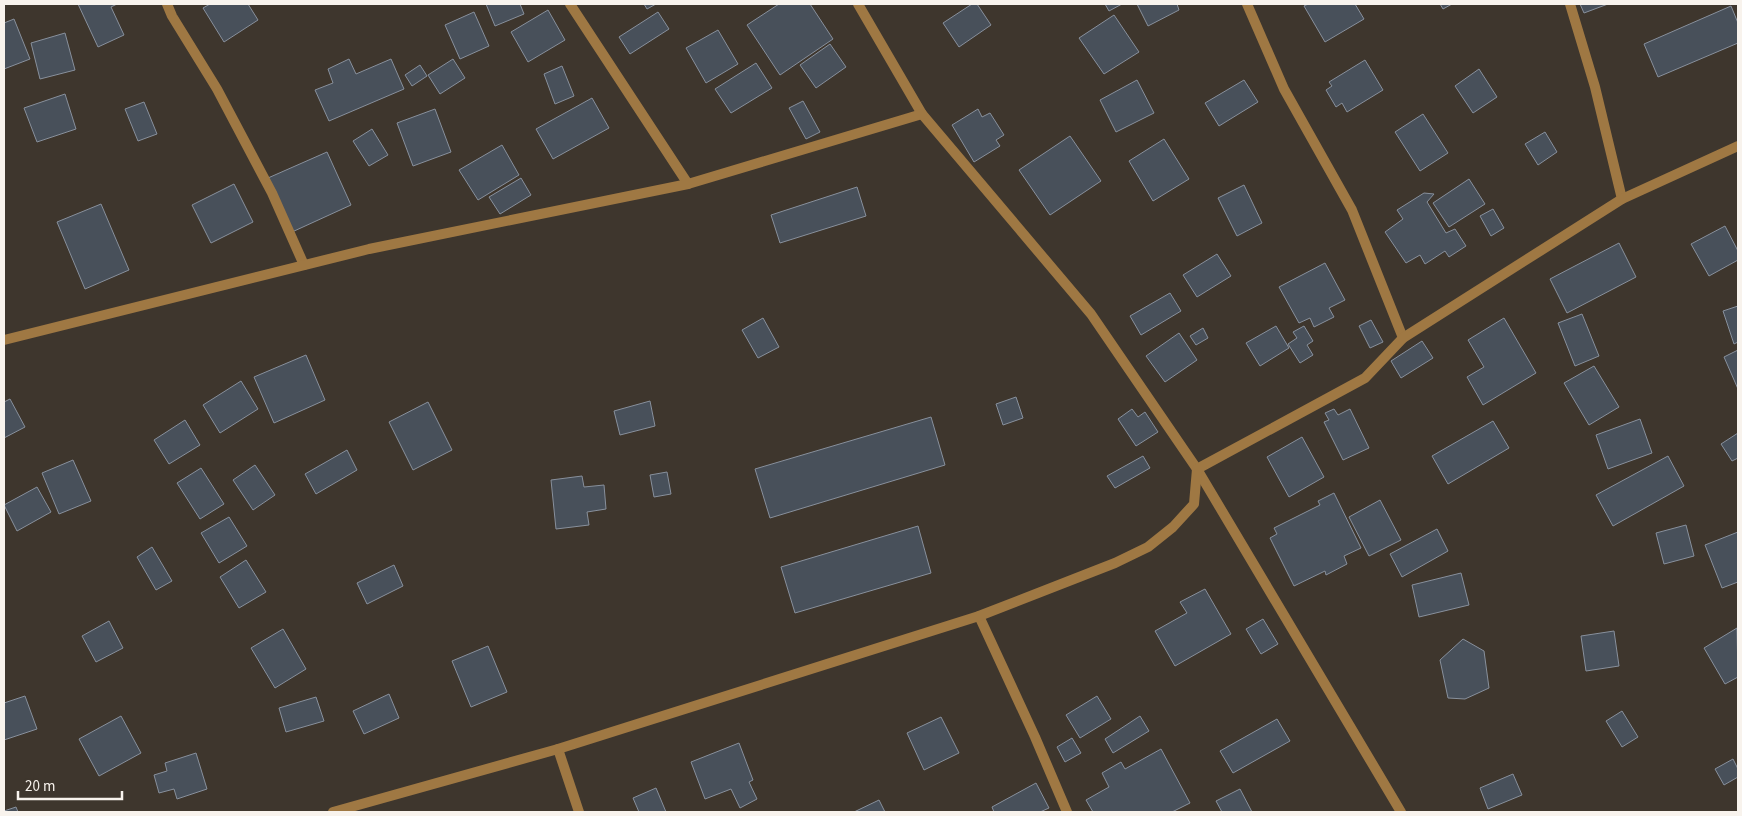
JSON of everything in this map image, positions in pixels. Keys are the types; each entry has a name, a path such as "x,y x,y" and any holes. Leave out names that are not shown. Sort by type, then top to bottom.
{"street":[{"path":"167,4 172,16 217,89 272,193 304,266"},
{"path":"570,4 688,184"},
{"path":"858,4 922,114 1090,314 1197,469 1401,812"},
{"path":"1247,4 1284,89 1352,210 1403,338"},
{"path":"1570,4 1596,87 1622,199"},
{"path":"4,340 369,249 688,184 922,114"},
{"path":"1197,469 1366,378 1403,338 1622,199 1738,146"},
{"path":"333,812 558,749 979,616 1115,564 1148,547 1174,527 1194,504 1197,469"},
{"path":"979,616 1035,737 1067,812"},
{"path":"558,749 579,812"}],"building":[{"path":"78,4 117,4 111,7 124,35 98,47"},
{"path":"210,4 248,4 258,20 224,42 203,8"},
{"path":"486,4 520,4 524,14 495,26"},
{"path":"644,4 656,4 647,9"},
{"path":"779,4 810,4 833,39 780,75 747,25"},
{"path":"972,4 977,4 991,25 959,47 943,23"},
{"path":"1105,4 1122,4 1109,11"},
{"path":"1137,4 1177,4 1179,10 1148,26"},
{"path":"1308,4 1355,4 1364,19 1325,42 1304,6"},
{"path":"1440,4 1452,4 1443,9"},
{"path":"1580,4 1608,4 1584,13"},
{"path":"1731,6 1738,23 1738,43 1658,77 1644,44"},
{"path":"548,10 565,40 528,62 511,32"},
{"path":"474,12 489,46 460,59 445,25"},
{"path":"658,12 669,29 630,54 619,37"},
{"path":"1114,15 1139,52 1104,74 1079,38"},
{"path":"14,19 30,59 4,69 4,23"},
{"path":"718,30 738,64 706,83 686,48"},
{"path":"65,33 75,70 40,79 31,43"},
{"path":"830,44 846,67 816,88 800,65"},
{"path":"349,59 356,74 391,59 404,89 329,121 315,90 333,83 328,69"},
{"path":"453,59 465,78 440,94 428,75"},
{"path":"1365,60 1383,90 1347,112 1342,103 1336,107 1326,90 1332,86 1329,82"},
{"path":"756,63 772,88 731,113 715,89"},
{"path":"420,65 427,76 412,86 405,75"},
{"path":"562,66 574,96 555,104 544,74"},
{"path":"1479,69 1497,97 1473,113 1455,86"},
{"path":"1137,80 1154,113 1116,132 1100,100"},
{"path":"1244,80 1258,102 1219,126 1205,103"},
{"path":"65,94 76,129 37,142 24,108"},
{"path":"592,98 609,128 553,159 536,129"},
{"path":"803,101 820,132 806,139 789,108"},
{"path":"144,102 157,134 138,141 125,109"},
{"path":"435,109 451,152 413,166 397,123"},
{"path":"978,109 982,117 990,113 1004,135 996,140 1000,146 974,162 952,125"},
{"path":"1423,114 1448,153 1420,171 1395,132"},
{"path":"372,129 388,155 369,166 353,141"},
{"path":"1545,132 1557,152 1538,165 1525,144"},
{"path":"1070,136 1101,181 1050,215 1019,170"},
{"path":"1164,139 1189,179 1153,201 1129,161"},
{"path":"502,145 519,175 478,200 459,170"},
{"path":"327,152 351,205 292,232 268,178"},
{"path":"521,178 531,195 500,214 489,197"},
{"path":"1469,179 1485,204 1449,227 1433,203"},
{"path":"234,184 253,222 211,243 192,205"},
{"path":"1244,185 1262,223 1237,236 1218,198"},
{"path":"857,187 866,216 780,243 771,215"},
{"path":"1424,193 1434,194 1427,202 1446,233 1455,229 1466,246 1449,257 1445,251 1425,264 1420,255 1406,263 1385,232 1403,219 1397,210"},
{"path":"101,204 129,270 85,289 57,222"},
{"path":"1493,209 1504,228 1491,236 1480,216"},
{"path":"1725,226 1738,251 1738,260 1709,276 1691,244"},
{"path":"1619,243 1636,277 1567,313 1550,279"},
{"path":"1217,254 1231,276 1197,297 1183,275"},
{"path":"1325,263 1345,300 1329,308 1334,317 1314,327 1310,318 1299,323 1279,287"},
{"path":"1170,293 1181,311 1141,335 1130,316"},
{"path":"1738,306 1738,342 1734,344 1723,311"},
{"path":"1582,314 1599,356 1575,366 1558,323"},
{"path":"763,318 779,347 758,358 742,330"},
{"path":"1504,318 1536,373 1483,405 1467,377 1484,367 1468,340"},
{"path":"1371,320 1383,342 1370,348 1359,326"},
{"path":"1276,326 1289,348 1260,366 1246,343"},
{"path":"1304,326 1313,341 1307,345 1313,355 1300,363 1288,344 1297,338 1293,332"},
{"path":"1203,328 1208,338 1196,345 1190,336"},
{"path":"1179,333 1197,360 1165,382 1146,356"},
{"path":"1422,341 1433,358 1401,378 1391,361"},
{"path":"1738,350 1738,389 1724,357"},
{"path":"306,355 325,400 274,423 254,377"},
{"path":"1594,366 1619,407 1589,425 1564,383"},
{"path":"241,381 258,409 220,433 203,405"},
{"path":"1016,397 1023,418 1003,425 996,404"},
{"path":"10,399 25,427 4,438 4,402"},
{"path":"650,401 655,426 620,435 614,411"},
{"path":"428,402 452,450 413,470 389,422"},
{"path":"1132,409 1138,417 1145,412 1158,432 1136,446 1118,419"},
{"path":"1334,409 1338,415 1350,409 1369,448 1343,460 1324,422 1329,420 1325,413"},
{"path":"931,417 945,465 770,518 755,469"},
{"path":"1640,419 1652,453 1608,469 1596,435"},
{"path":"185,420 200,445 169,464 154,440"},
{"path":"1493,421 1509,448 1448,484 1432,456"},
{"path":"1738,433 1738,458 1732,461 1721,444"},
{"path":"1302,437 1324,477 1289,497 1267,457"},
{"path":"347,450 357,470 316,494 305,474"},
{"path":"1143,456 1150,468 1115,488 1107,476"},
{"path":"1668,456 1684,486 1613,526 1596,495"},
{"path":"73,460 91,501 59,514 42,473"},
{"path":"255,465 275,495 253,510 233,480"},
{"path":"201,468 224,504 200,519 177,483"},
{"path":"667,472 671,494 654,497 650,475"},
{"path":"582,476 584,487 604,485 606,509 587,512 589,525 556,529 551,480"},
{"path":"37,487 51,512 17,531 4,505"},
{"path":"1334,493 1361,548 1344,556 1347,564 1326,575 1325,571 1294,586 1270,538 1277,534 1274,528 1320,505 1318,501"},
{"path":"1380,500 1401,540 1369,556 1349,517"},
{"path":"229,517 247,546 219,563 201,533"},
{"path":"1686,525 1694,556 1664,564 1656,533"},
{"path":"918,526 931,573 795,613 781,567"},
{"path":"1437,529 1448,551 1402,577 1390,554"},
{"path":"1738,532 1738,582 1722,588 1705,545"},
{"path":"152,547 172,581 156,590 137,557"},
{"path":"246,560 266,592 239,608 220,577"},
{"path":"394,565 403,586 367,604 357,583"},
{"path":"1461,573 1469,605 1419,617 1412,585"},
{"path":"1205,589 1231,634 1175,666 1155,631 1187,613 1180,602"},
{"path":"1263,619 1278,644 1261,654 1246,629"},
{"path":"109,621 123,648 96,662 82,636"},
{"path":"1737,628 1738,677 1725,684 1704,648"},
{"path":"283,629 306,669 275,688 251,648"},
{"path":"1614,631 1619,666 1586,671 1581,636"},
{"path":"1463,639 1484,651 1489,688 1465,699 1448,698 1440,660"},
{"path":"488,646 507,692 471,707 452,661"},
{"path":"389,694 399,718 364,734 353,711"},
{"path":"25,696 37,729 4,740 4,703"},
{"path":"1097,696 1111,719 1080,738 1066,715"},
{"path":"316,697 324,721 286,732 279,708"},
{"path":"1622,711 1638,737 1622,747 1606,721"},
{"path":"121,716 141,753 99,776 79,739"},
{"path":"1140,716 1149,731 1113,753 1105,739"},
{"path":"941,717 959,753 924,770 907,733"},
{"path":"1277,719 1290,741 1233,773 1220,751"},
{"path":"1072,738 1081,753 1065,762 1057,747"},
{"path":"739,743 753,780 749,782 757,799 740,808 731,789 705,799 691,762"},
{"path":"1161,749 1190,803 1172,812 1093,812 1086,800 1109,787 1102,773 1121,762 1125,769"},
{"path":"196,753 207,789 177,799 174,789 159,793 154,775 167,771 165,763"},
{"path":"1733,759 1738,769 1738,777 1724,785 1715,769"},
{"path":"1513,774 1522,795 1488,809 1480,788"},
{"path":"1036,783 1049,808 1040,812 994,812 992,807"},
{"path":"656,788 666,812 639,812 633,798"},
{"path":"1240,789 1252,812 1222,812 1216,801"},
{"path":"879,800 885,812 854,812"},
{"path":"16,807 18,812 4,812 4,811"}]}
